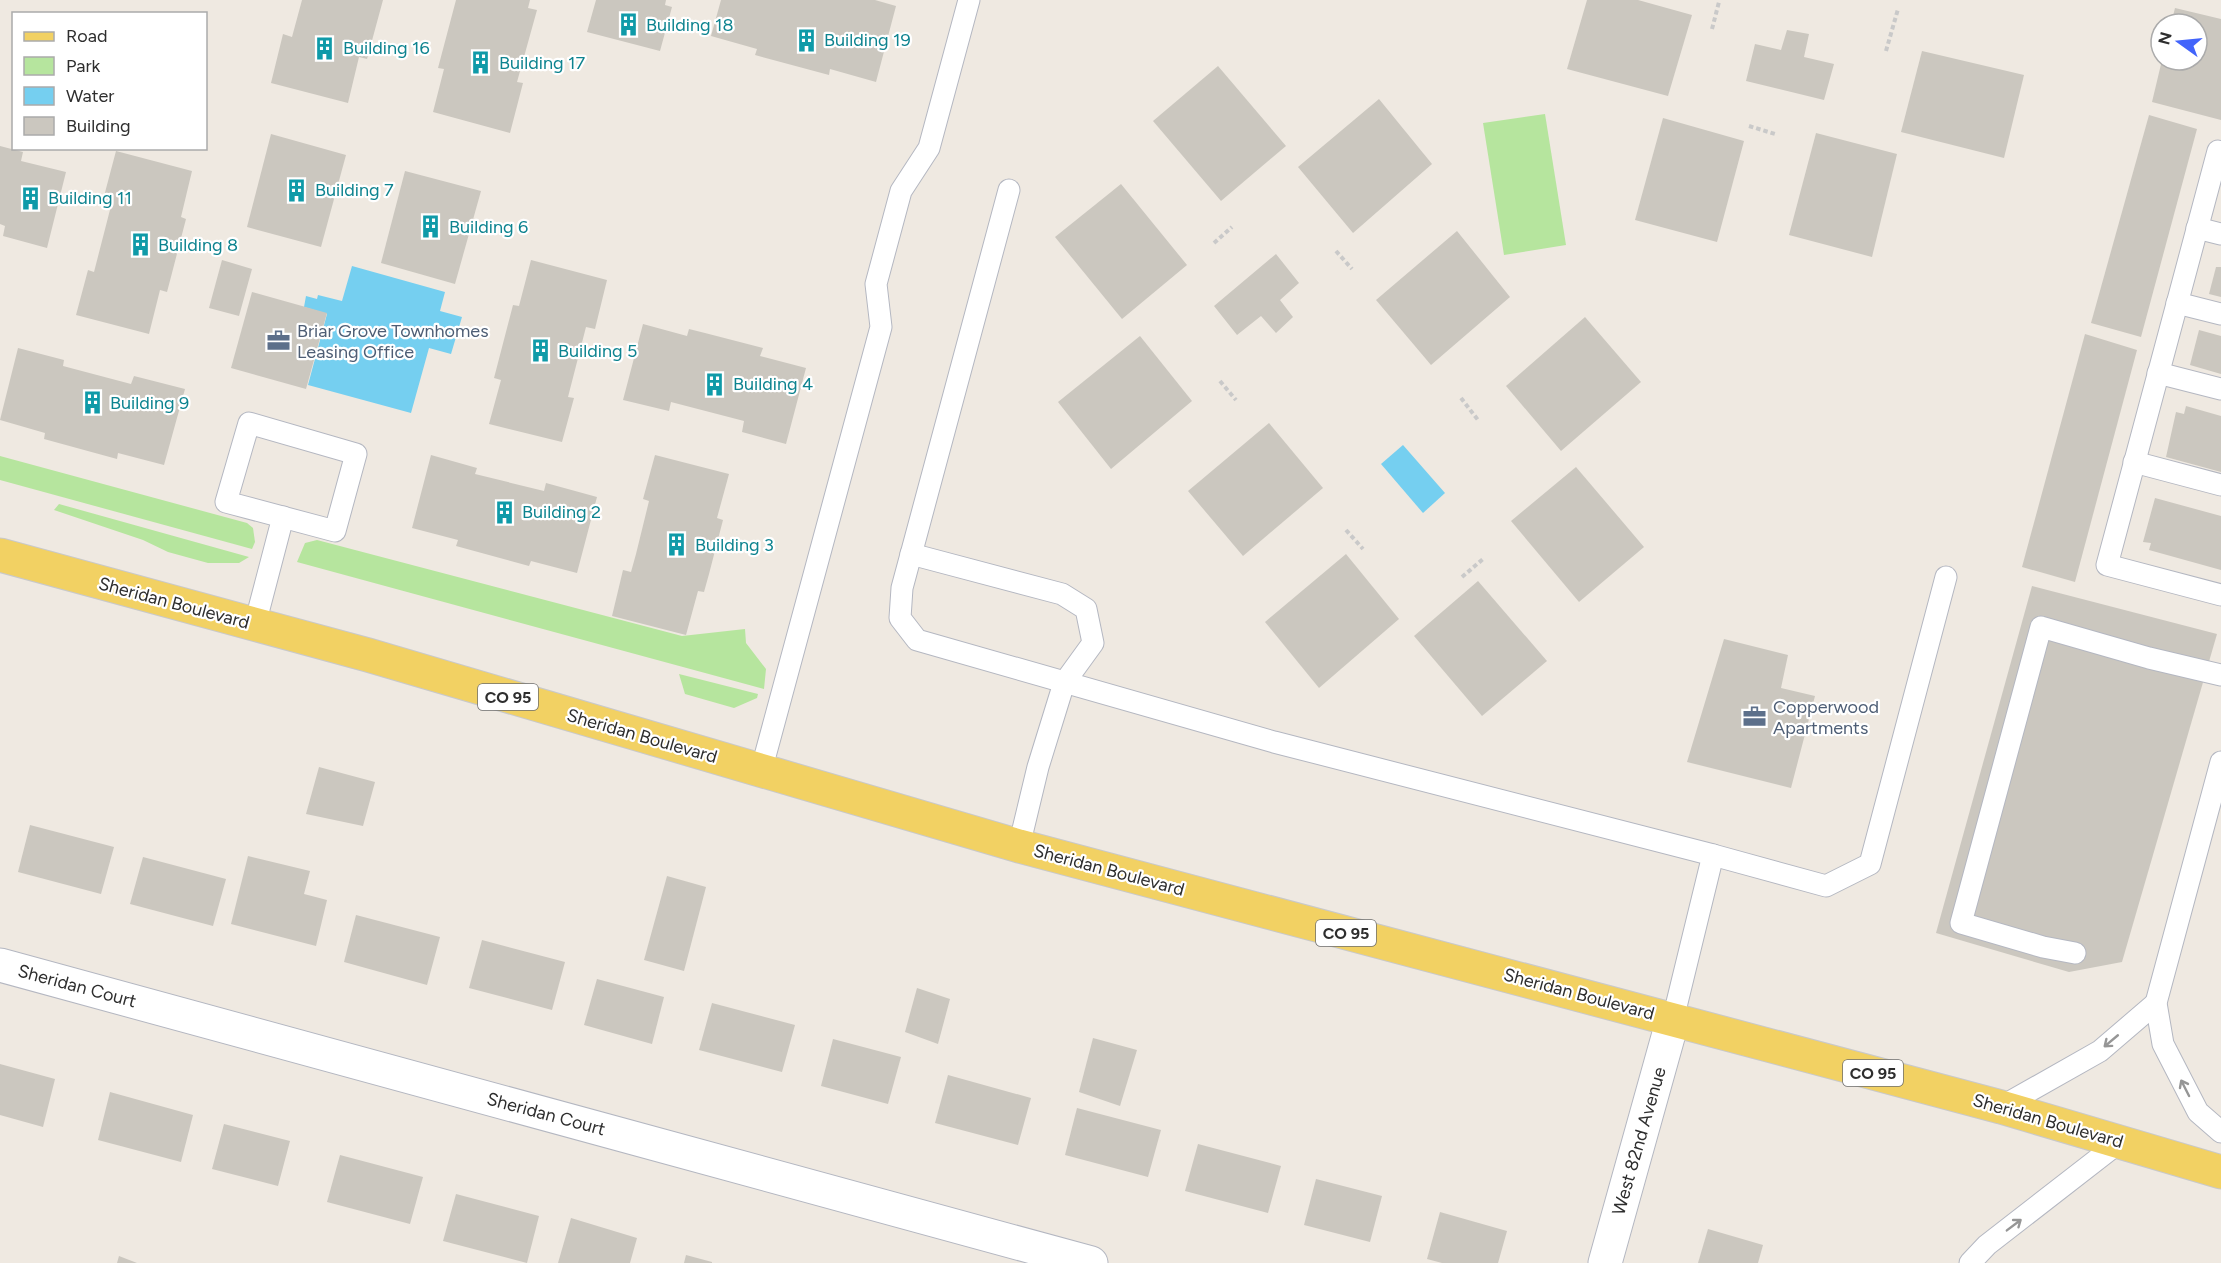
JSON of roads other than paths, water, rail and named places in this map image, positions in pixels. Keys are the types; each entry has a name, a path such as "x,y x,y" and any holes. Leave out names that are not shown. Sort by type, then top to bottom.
{"main road":[{"name":"Sheridan Boulevard","path":"0,555 255,624 1019,846 2001,1107 2221,1172"}],"street":[{"name":"Sheridan Court","path":"0,965 1056,1258 1091,1263"},
{"name":"West 82nd Avenue","path":"1605,1263 1673,1019"}],"lane":[{"path":"761,771 880,327 876,284 898,202 901,191 929,148 969,0"},
{"path":"2221,152 2218,151 2107,565 2221,595"},
{"path":"1009,190 902,588 900,618 916,640 1274,742 1826,886 1870,864 1946,577"},
{"path":"2197,228 2221,234"},
{"path":"2177,303 2221,314"},
{"path":"2158,373 2221,389"},
{"path":"249,423 356,454 335,531 283,517 226,502 249,423"},
{"path":"2134,462 2221,486"},
{"path":"255,624 283,517"},
{"path":"911,554 1062,594 1086,609 1093,643 1064,683 1038,767 1019,846"},
{"path":"2075,952 2043,946 1961,923 2041,627 2149,658 2221,675"},
{"path":"2221,762 2156,1004 2163,1044 2198,1112 2221,1132"},
{"path":"1673,1019 1713,855"},
{"path":"2001,1107 2100,1051 2156,1004"},
{"path":"1970,1263 1987,1245 2121,1141"}],"water":[{"path":"352,266 445,292 440,311 462,317 451,354 429,348 411,413 308,385 327,314 304,307 306,296 317,299 318,295 342,301"},
{"path":"1403,445 1445,493 1423,513 1381,464"}],"place":[{"name":"Building 18","path":"628,25"},
{"name":"Building 19","path":"806,40"},
{"name":"Building 16","path":"325,48"},
{"name":"Building 17","path":"481,63"},
{"name":"Building 7","path":"297,190"},
{"name":"Building 11","path":"30,198"},
{"name":"Building 6","path":"431,227"},
{"name":"Building 8","path":"140,245"},
{"name":"Briar Grove Townhomes Leasing Office","path":"279,341"},
{"name":"Building 5","path":"540,351"},
{"name":"Building 4","path":"715,384"},
{"name":"Building 9","path":"92,403"},
{"name":"Building 2","path":"504,512"},
{"name":"Building 3","path":"677,545"},
{"name":"Copperwood Apartments","path":"1755,717"}]}
